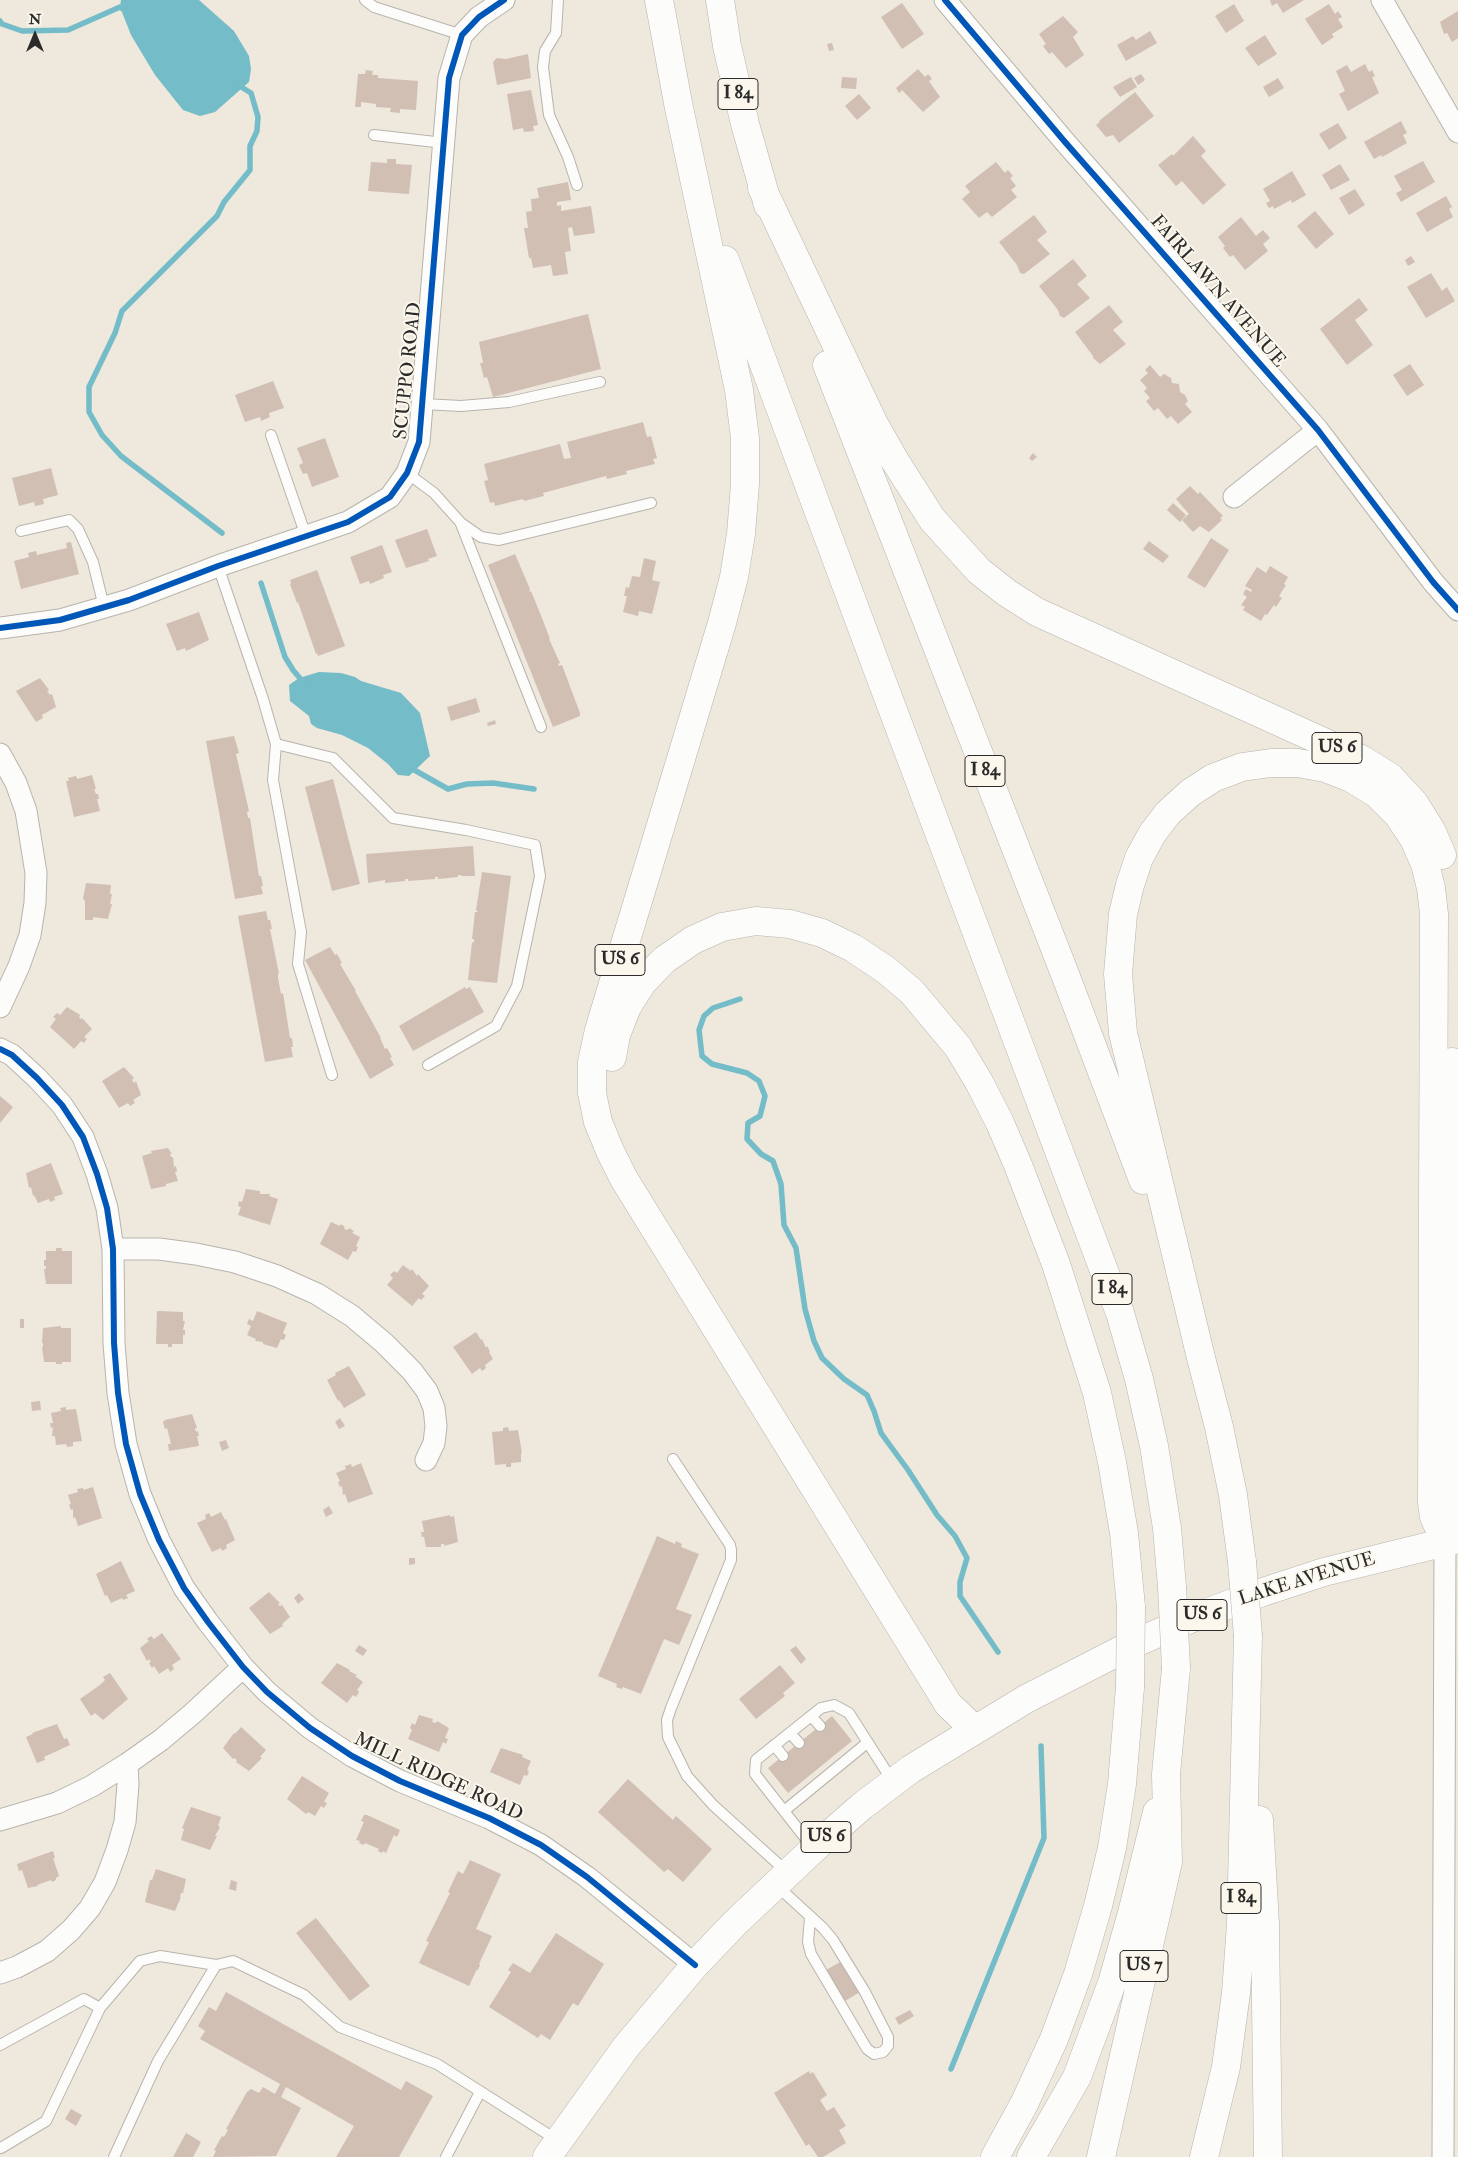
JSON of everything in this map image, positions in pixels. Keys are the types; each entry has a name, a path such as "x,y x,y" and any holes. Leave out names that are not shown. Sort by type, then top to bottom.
{"main road":[{"name":"I 84","path":"658,0 678,103 705,204 876,668 1120,1313 1139,1379 1154,1446 1167,1528 1176,1668 1166,1774 1137,1895 1112,1983 1077,2077 1031,2157"},
{"name":"I 84","path":"720,0 727,46 762,188 794,282 1098,1062 1158,1222 1219,1427 1234,1495 1248,1636 1241,1924 1236,1993 1226,2067 1204,2157"},
{"name":"US 6","path":"553,2149 626,2048 696,1965 782,1878 813,1849 893,1782 974,1729 948,1704 624,1179 598,1122 592,1093 592,1062 599,1030 722,623 734,577 746,484 745,438 739,390 678,103"},
{"name":"US 6","path":"762,188 874,424 895,461 932,519 980,571 1007,593 1045,616 1361,759 1390,777 1414,803 1431,830 1443,858 1450,884 1453,913 1452,1540"},
{"path":"1200,1358 1124,1033 1118,974 1124,914 1130,885 1139,858 1152,834 1168,813 1190,793 1213,778 1242,767 1271,763 1298,763 1325,768 1351,778 1377,794 1398,815 1414,839 1425,864 1431,888 1434,914 1432,1503 1434,1517 1452,1540"},
{"path":"974,1729 963,1693 640,1170 626,1144 616,1117 610,1091 610,1064 616,1035 627,1007 642,983 664,960 693,940 722,927 756,921 790,924 822,933 853,948 886,970 912,992 958,1047 1000,1123 1018,1165 1056,1264 1097,1393 1112,1462 1124,1533 1131,1608 1130,1686 1122,1784 1112,1848 1098,1906 1078,1974 1054,2039 1024,2104 995,2157"},
{"name":"LAKE AVENUE","path":"974,1729 1078,1671 1195,1617 1260,1592 1324,1572 1452,1540"},
{"path":"1248,1636 1265,1924 1268,2157"},
{"name":"US 7","path":"1101,2157 1168,1862 1166,1774"}],"street":[{"name":"SCUPPO ROAD","path":"0,628 60,620 129,600 218,566 348,522 390,497 407,473 420,442 449,78 462,35 479,17 504,0"},
{"name":"FAIRLAWN AVENUE","path":"945,0 1065,142 1318,430 1433,582 1458,610"},
{"path":"1382,0 1458,132"},
{"path":"1234,497 1318,430"},
{"path":"0,754 16,783 26,811 36,873 35,903 30,936 19,966 0,1006"},
{"name":"MILL RIDGE ROAD","path":"0,1049 12,1055 62,1105 82,1137 97,1174 107,1208 112,1249 114,1343 118,1393 126,1444 140,1494 159,1540 184,1588 208,1622 243,1667 267,1692 310,1728 352,1756 400,1781 489,1818 542,1845 587,1877 696,1965"},
{"path":"112,1249 159,1249 234,1262 276,1276 317,1294 352,1316 384,1343 412,1371 427,1391 434,1408 436,1426 434,1443 426,1460"},
{"path":"1443,2157 1452,1540"},
{"path":"0,1820 57,1803 92,1786 127,1764 161,1740 243,1667"},
{"path":"0,1973 17,1967 47,1951 71,1930 90,1908 105,1882 125,1822 128,1784 127,1764"}],"lane":[{"path":"365,0 374,6 462,35"},
{"path":"558,0 556,33 545,51 543,67 549,115 568,157 577,185"},
{"path":"374,135 444,143"},
{"path":"423,404 461,406 509,402 600,382"},
{"path":"271,434 306,536"},
{"path":"407,473 434,492 461,523 481,537 498,540 651,503"},
{"path":"21,531 69,520 78,529 93,562 104,607"},
{"path":"461,523 541,727"},
{"path":"218,566 263,699 276,744 273,780 301,932 298,964 332,1075"},
{"path":"276,744 333,758 393,818 466,830 535,845 540,876 517,986 496,1026 428,1065"},
{"path":"673,1459 730,1545 731,1560 671,1708 667,1720 668,1737 687,1776 782,1878 810,1918 833,1940 865,1992 888,2037 888,2046 883,2052 874,2054 866,2049 811,1954 808,1942 810,1918"},
{"path":"813,1849 756,1774 756,1760 821,1708 834,1705 849,1713 893,1782"},
{"path":"811,1716 820,1726"},
{"path":"790,1732 799,1743"},
{"path":"784,1811 868,1743"},
{"path":"774,1746 783,1756"},
{"path":"841,1750 848,1758"},
{"path":"821,1766 828,1775"},
{"path":"804,1780 812,1788"},
{"path":"2,2151 46,2121 100,2008 140,1961 160,1956 216,1965 233,1961 304,1995 340,2027 437,2064 480,2092 553,2149"},
{"path":"114,2157 158,2061 216,1965"},
{"path":"0,2045 84,1999 100,2008"},
{"path":"446,2157 480,2092"}],"water":[{"path":"121,0 199,0 234,31 249,56 251,69 249,82 215,112 200,116 183,110 155,75 131,35 120,7"},
{"path":"319,672 341,673 401,693 420,713 430,756 409,776 398,775 368,748 342,735 317,728 311,724 309,716 290,701 289,685 299,678"}],"building":[{"path":"1270,0 1304,0 1283,13 1277,3 1272,6"},
{"path":"902,3 924,34 902,49 881,17"},
{"path":"1234,4 1244,21 1226,33 1215,16"},
{"path":"1329,4 1335,14 1338,11 1342,17 1338,19 1343,27 1332,34 1334,37 1322,45 1305,19"},
{"path":"1458,11 1458,38 1452,42 1447,33 1444,34 1440,22"},
{"path":"1063,16 1078,32 1073,37 1084,55 1066,68 1052,52 1049,54 1043,46 1046,44 1039,34"},
{"path":"1150,31 1157,43 1126,61 1117,45 1133,36 1136,40"},
{"path":"1265,35 1277,54 1258,66 1245,48"},
{"path":"832,43 834,50 829,51 827,44"},
{"path":"528,54 531,78 497,85 493,62 497,58 506,59"},
{"path":"1365,64 1369,72 1372,70 1375,76 1372,77 1379,93 1348,111 1339,94 1345,91 1336,71 1347,65 1351,72"},
{"path":"918,69 925,77 928,74 932,79 929,81 940,97 923,112 902,90 899,93 896,88"},
{"path":"366,70 373,71 372,75 378,75 378,78 418,81 416,110 400,109 400,113 390,112 391,108 376,107 376,104 361,102 361,107 355,107 358,74 365,74"},
{"path":"1141,74 1145,80 1138,85 1134,78"},
{"path":"842,77 857,78 856,89 841,88"},
{"path":"1131,77 1137,87 1120,97 1113,87"},
{"path":"1278,78 1284,88 1269,97 1263,87"},
{"path":"531,90 538,125 533,126 534,131 524,132 523,128 513,130 507,94"},
{"path":"1135,92 1154,116 1119,143 1113,135 1106,137 1096,125"},
{"path":"859,94 871,108 857,120 845,106"},
{"path":"1401,121 1407,133 1403,135 1407,143 1382,157 1381,155 1374,159 1364,142"},
{"path":"1338,123 1347,138 1329,150 1319,134"},
{"path":"1193,136 1206,151 1201,156 1226,185 1203,205 1182,181 1176,186 1158,165 1172,154 1173,156"},
{"path":"387,159 396,159 396,164 412,165 409,194 368,191 371,162 387,163"},
{"path":"1423,161 1435,182 1401,202 1396,193 1402,190 1394,176"},
{"path":"996,162 1005,173 1008,170 1013,176 1010,178 1016,186 1011,190 1017,197 992,217 987,212 979,218 962,199 970,192 965,186"},
{"path":"1340,164 1350,180 1331,190 1322,175"},
{"path":"1292,171 1306,195 1292,203 1291,200 1274,209 1273,206 1269,208 1266,203 1270,201 1263,189"},
{"path":"568,182 571,200 557,202 557,206 561,205 561,211 591,206 595,233 574,236 572,227 568,228 571,251 565,252 568,274 553,276 551,265 533,268 531,258 529,258 524,228 528,228 526,212 532,211 531,199 539,198 537,188"},
{"path":"1355,189 1365,205 1349,215 1339,198"},
{"path":"1446,196 1452,207 1449,209 1453,217 1427,232 1416,213"},
{"path":"1315,211 1334,234 1316,249 1297,226"},
{"path":"1034,215 1047,232 1037,240 1050,254 1024,274 1020,273 1017,265 999,242"},
{"path":"1241,217 1256,236 1263,230 1270,238 1263,244 1268,251 1245,270 1233,255 1230,257 1218,237"},
{"path":"1411,256 1415,262 1408,266 1405,260"},
{"path":"1073,259 1087,276 1077,284 1090,298 1064,318 1060,316 1058,310 1039,286"},
{"path":"1431,273 1442,291 1447,287 1455,301 1426,318 1407,287"},
{"path":"1359,298 1368,310 1355,320 1373,345 1347,365 1320,329"},
{"path":"1109,305 1123,322 1113,330 1126,344 1100,364 1093,358 1075,332"},
{"path":"588,314 601,369 493,397 487,377 484,378 480,363 483,363 479,342"},
{"path":"1410,364 1424,385 1407,396 1393,375"},
{"path":"1150,365 1160,377 1164,374 1171,378 1172,383 1179,384 1180,392 1185,395 1188,401 1185,404 1192,412 1178,424 1171,416 1167,419 1158,408 1154,411 1146,401 1150,398 1144,391 1147,388 1140,380 1148,373 1145,370"},
{"path":"273,381 284,408 269,413 270,417 261,421 260,417 245,422 235,395"},
{"path":"643,422 647,437 651,436 657,458 653,459 655,464 626,471 627,474 607,479 606,476 543,493 544,496 524,501 523,499 495,506 494,502 490,503 484,481 488,480 484,464 560,444 564,459 571,458 567,442"},
{"path":"325,438 339,477 312,487 307,473 303,474 299,465 303,463 297,448"},
{"path":"1033,453 1037,457 1032,461 1029,458"},
{"path":"51,468 58,495 43,499 44,504 35,506 34,502 19,506 12,478"},
{"path":"1190,486 1198,494 1200,492 1223,516 1220,518 1222,520 1209,532 1200,526 1193,532 1182,520 1189,514 1176,499"},
{"path":"1173,503 1186,515 1180,522 1167,510"},
{"path":"427,529 437,556 428,559 429,561 406,568 395,540"},
{"path":"1211,538 1229,550 1205,588 1187,577"},
{"path":"1149,541 1169,556 1163,563 1143,549"},
{"path":"71,542 79,574 21,589 14,561 29,557 28,553 36,551 37,555 67,548 66,543"},
{"path":"382,545 392,572 383,575 384,578 370,584 369,581 360,584 350,557"},
{"path":"515,554 530,589 529,592 531,591 560,663 558,664 559,666 562,665 580,713 580,716 553,727 488,565"},
{"path":"644,558 656,561 652,580 660,582 652,614 639,611 638,616 623,612 627,596 624,596 626,587 629,588 632,576 640,577"},
{"path":"1270,566 1288,577 1284,584 1286,585 1279,596 1282,598 1276,607 1274,605 1267,615 1265,614 1261,621 1243,610 1245,607 1241,605 1247,597 1243,594 1246,589 1251,592 1252,590 1245,586 1257,567 1266,573"},
{"path":"317,570 345,646 318,656 290,584 290,580"},
{"path":"199,612 209,640 186,651 185,648 177,651 166,624"},
{"path":"40,678 49,690 47,691 50,695 52,694 56,707 42,715 43,718 36,722 16,691"},
{"path":"476,698 480,712 451,721 447,707"},
{"path":"495,720 496,724 488,726 487,723"},
{"path":"234,736 239,753 236,754 249,811 247,812 248,818 250,818 259,876 261,876 263,886 261,886 263,894 235,899 206,741"},
{"path":"92,775 96,789 94,789 96,794 98,794 99,799 97,799 100,811 74,817 66,781 69,781 68,778 76,776 77,779"},
{"path":"333,779 360,884 332,891 305,787"},
{"path":"473,846 475,876 458,875 458,877 438,879 438,877 435,877 435,879 408,881 408,879 405,879 405,881 385,883 385,880 368,883 366,854"},
{"path":"482,872 511,876 497,983 468,980 472,942 474,943 474,939 472,939 475,912 478,912 476,910"},
{"path":"86,883 111,885 110,904 112,904 108,919 93,917 93,920 85,920 85,901 83,899"},
{"path":"266,911 272,929 270,929 279,974 278,978 281,994 283,993 290,1038 292,1038 293,1057 265,1062 238,916"},
{"path":"330,947 335,955 337,954 342,963 340,964 381,1038 385,1049 387,1048 392,1057 390,1058 394,1065 370,1079 305,960"},
{"path":"465,987 466,989 470,987 484,1012 413,1051 399,1026"},
{"path":"67,1007 80,1015 79,1017 92,1029 84,1037 87,1039 84,1043 81,1041 74,1049 50,1027 56,1019 53,1017 57,1013 60,1015"},
{"path":"124,1067 134,1078 132,1080 134,1083 136,1081 141,1095 133,1100 135,1103 130,1106 128,1103 119,1108 102,1081"},
{"path":"0,1096 13,1107 0,1123"},
{"path":"168,1148 172,1154 170,1154 171,1157 173,1157 174,1167 176,1166 177,1171 175,1172 178,1181 151,1189 142,1156 152,1153 151,1151"},
{"path":"51,1163 63,1194 54,1197 55,1200 50,1202 49,1199 38,1203 33,1196 31,1187 29,1188 26,1173"},
{"path":"246,1189 260,1191 260,1194 270,1194 269,1196 278,1199 270,1225 238,1215 241,1207 238,1206 239,1201 242,1202"},
{"path":"331,1222 340,1226 341,1224 345,1227 344,1229 348,1230 349,1228 354,1231 352,1233 360,1237 356,1246 358,1247 356,1252 353,1251 348,1260 320,1244"},
{"path":"56,1248 62,1248 62,1251 72,1251 72,1284 46,1284 44,1260 46,1260 46,1251 56,1251"},
{"path":"403,1265 411,1271 412,1269 429,1286 422,1294 425,1296 421,1300 419,1298 412,1306 387,1285 393,1278 390,1275 394,1271 397,1273"},
{"path":"157,1311 183,1312 183,1321 185,1321 183,1330 185,1330 185,1335 183,1335 183,1344 172,1344 172,1347 168,1347 168,1344 156,1344"},
{"path":"257,1311 287,1323 283,1333 286,1335 284,1340 281,1339 277,1348 255,1341 256,1339 247,1335 251,1326 247,1324 249,1319 253,1321"},
{"path":"20,1319 24,1319 24,1328 20,1328"},
{"path":"61,1326 61,1328 71,1328 71,1362 56,1364 56,1362 44,1362 42,1347 43,1328"},
{"path":"476,1332 486,1348 487,1346 493,1359 485,1365 486,1368 482,1371 480,1368 472,1374 453,1347"},
{"path":"349,1366 366,1395 344,1408 327,1380 336,1375 335,1373"},
{"path":"40,1401 41,1410 32,1411 31,1402"},
{"path":"66,1407 66,1410 76,1409 82,1441 73,1442 73,1446 67,1447 66,1444 56,1445 55,1436 52,1436 53,1427 51,1428 50,1423 53,1423 51,1413 61,1411 60,1408"},
{"path":"192,1414 197,1428 195,1428 196,1432 198,1431 199,1446 169,1451 168,1444 171,1444 167,1428 165,1429 163,1422"},
{"path":"340,1418 345,1426 339,1429 335,1422"},
{"path":"508,1427 509,1431 518,1430 522,1453 521,1462 511,1463 511,1467 506,1467 506,1464 495,1465 492,1432 503,1431 503,1428"},
{"path":"226,1440 229,1448 222,1451 219,1442"},
{"path":"361,1463 373,1494 348,1503 345,1494 343,1495 342,1486 340,1487 338,1482 340,1481 336,1473 346,1469 345,1466 351,1464 352,1467"},
{"path":"93,1487 102,1518 78,1526 75,1517 73,1518 73,1509 71,1510 69,1505 71,1504 68,1495 78,1492 77,1489 83,1488 83,1490"},
{"path":"329,1506 333,1513 326,1517 323,1510"},
{"path":"221,1512 235,1540 226,1545 227,1548 222,1551 221,1548 212,1552 197,1523 206,1519 205,1515 209,1513 211,1517"},
{"path":"450,1515 450,1517 454,1516 458,1542 444,1546 444,1544 441,1544 441,1547 426,1547 421,1532 424,1532 422,1521"},
{"path":"657,1536 675,1544 676,1541 682,1544 681,1547 699,1554 676,1609 692,1615 679,1645 664,1639 641,1694 623,1687 622,1689 616,1687 617,1684 598,1676"},
{"path":"409,1558 415,1558 415,1564 409,1565"},
{"path":"121,1561 135,1591 126,1595 128,1598 123,1600 122,1598 111,1603 107,1595 105,1596 96,1574"},
{"path":"269,1592 280,1603 278,1604 280,1606 282,1605 290,1617 282,1624 283,1626 270,1634 249,1608"},
{"path":"299,1593 304,1599 298,1604 294,1598"},
{"path":"162,1633 181,1659 172,1665 174,1669 170,1672 168,1668 159,1674 154,1666 152,1668 149,1663 151,1662 149,1659 147,1661 140,1648 149,1641 147,1639 151,1636 154,1639"},
{"path":"359,1645 367,1650 363,1656 355,1651"},
{"path":"796,1646 806,1659 801,1664 790,1650"},
{"path":"337,1663 357,1675 355,1676 363,1682 357,1690 359,1692 356,1697 353,1695 347,1703 321,1683"},
{"path":"780,1665 795,1683 783,1693 785,1696 756,1719 739,1699"},
{"path":"110,1673 128,1699 103,1720 95,1713 91,1716 80,1699 100,1685 105,1680 103,1677"},
{"path":"419,1715 433,1719 432,1722 436,1723 437,1721 449,1728 445,1738 448,1739 446,1744 443,1742 439,1752 408,1739 412,1730 410,1728 412,1723 415,1725"},
{"path":"832,1716 852,1741 788,1793 768,1768"},
{"path":"57,1724 64,1739 67,1738 70,1745 44,1757 45,1760 37,1763 26,1737"},
{"path":"241,1727 266,1750 260,1757 262,1758 249,1771 236,1762 237,1760 233,1759 223,1748"},
{"path":"501,1748 523,1755 522,1757 531,1761 527,1770 529,1771 527,1776 524,1775 520,1785 490,1772"},
{"path":"302,1776 329,1793 324,1802 327,1803 324,1808 321,1806 315,1816 308,1812 306,1814 287,1799"},
{"path":"628,1779 673,1820 676,1816 712,1849 683,1882 668,1869 664,1872 598,1812"},
{"path":"191,1807 221,1817 218,1826 220,1827 215,1836 217,1836 210,1850 181,1840 184,1829 182,1828"},
{"path":"364,1815 400,1830 397,1837 394,1835 386,1853 383,1851 382,1853 378,1851 379,1849 365,1843 364,1845 356,1840 364,1822 361,1821"},
{"path":"53,1851 55,1858 53,1858 59,1876 52,1882 51,1880 28,1888 22,1870 19,1871 17,1864"},
{"path":"470,1860 501,1874 476,1929 492,1936 469,1986 419,1963 429,1942 426,1941 450,1893 448,1892 458,1871 463,1874"},
{"path":"156,1869 186,1879 183,1893 181,1893 175,1911 145,1902 150,1880 152,1880"},
{"path":"231,1880 237,1882 236,1891 229,1889"},
{"path":"316,1918 370,1986 350,2001 296,1933"},
{"path":"556,1933 604,1964 578,2006 573,2003 550,2040 541,2034 538,2038 489,2007 511,1972 508,1970 513,1963 530,1973"},
{"path":"842,1961 860,1992 845,2001 826,1970"},
{"path":"226,1992 401,2090 406,2081 433,2096 399,2157 336,2157 354,2126 286,2087 281,2097 301,2108 276,2156 213,2157 216,2151 214,2150 228,2130 226,2129 247,2092 251,2089 259,2093 263,2087 275,2094 280,2084 200,2039 205,2031 198,2026 209,2007 216,2011"},
{"path":"910,2010 914,2016 899,2025 895,2018"},
{"path":"809,2071 810,2074 813,2072 827,2095 820,2100 827,2111 834,2107 846,2126 839,2130 846,2143 823,2157 818,2157 809,2144 806,2146 774,2093"},
{"path":"71,2109 82,2115 76,2126 65,2119"},
{"path":"186,2133 201,2142 193,2157 173,2157"}],"waterway":[{"path":"0,21 2,24 22,31 68,30 120,7 126,11"},
{"path":"222,533 121,456 102,435 89,412 89,387 115,333 122,311 217,216 224,202 250,170 250,146 257,131 258,117 251,93 238,85"},
{"path":"261,583 285,657 304,683"},
{"path":"409,767 448,789 467,784 493,783 534,789"},
{"path":"740,999 713,1008 704,1016 699,1030 702,1056 712,1064 747,1073 759,1081 765,1096 760,1116 748,1123 747,1139 761,1154 773,1161 781,1184 784,1225 796,1248 805,1309 814,1341 822,1358 844,1379 867,1395 881,1433 937,1515 955,1536 967,1558 960,1582 960,1596 998,1652"},
{"path":"951,2069 1044,1838 1041,1746"}],"cycle path":[{"path":"0,628 60,620 129,600 218,566 348,522 390,497 407,473 419,442 449,78 462,35 479,17 504,0"},
{"path":"945,0 1065,142 1318,430 1433,582 1458,610"},
{"path":"0,1049 12,1055 62,1105 83,1137 97,1174 107,1208 113,1249 114,1343 118,1393 126,1444 140,1494 159,1540 184,1588 208,1622 243,1667 267,1692 310,1728 352,1756 400,1781 489,1818 541,1845 587,1877 695,1965"}]}
